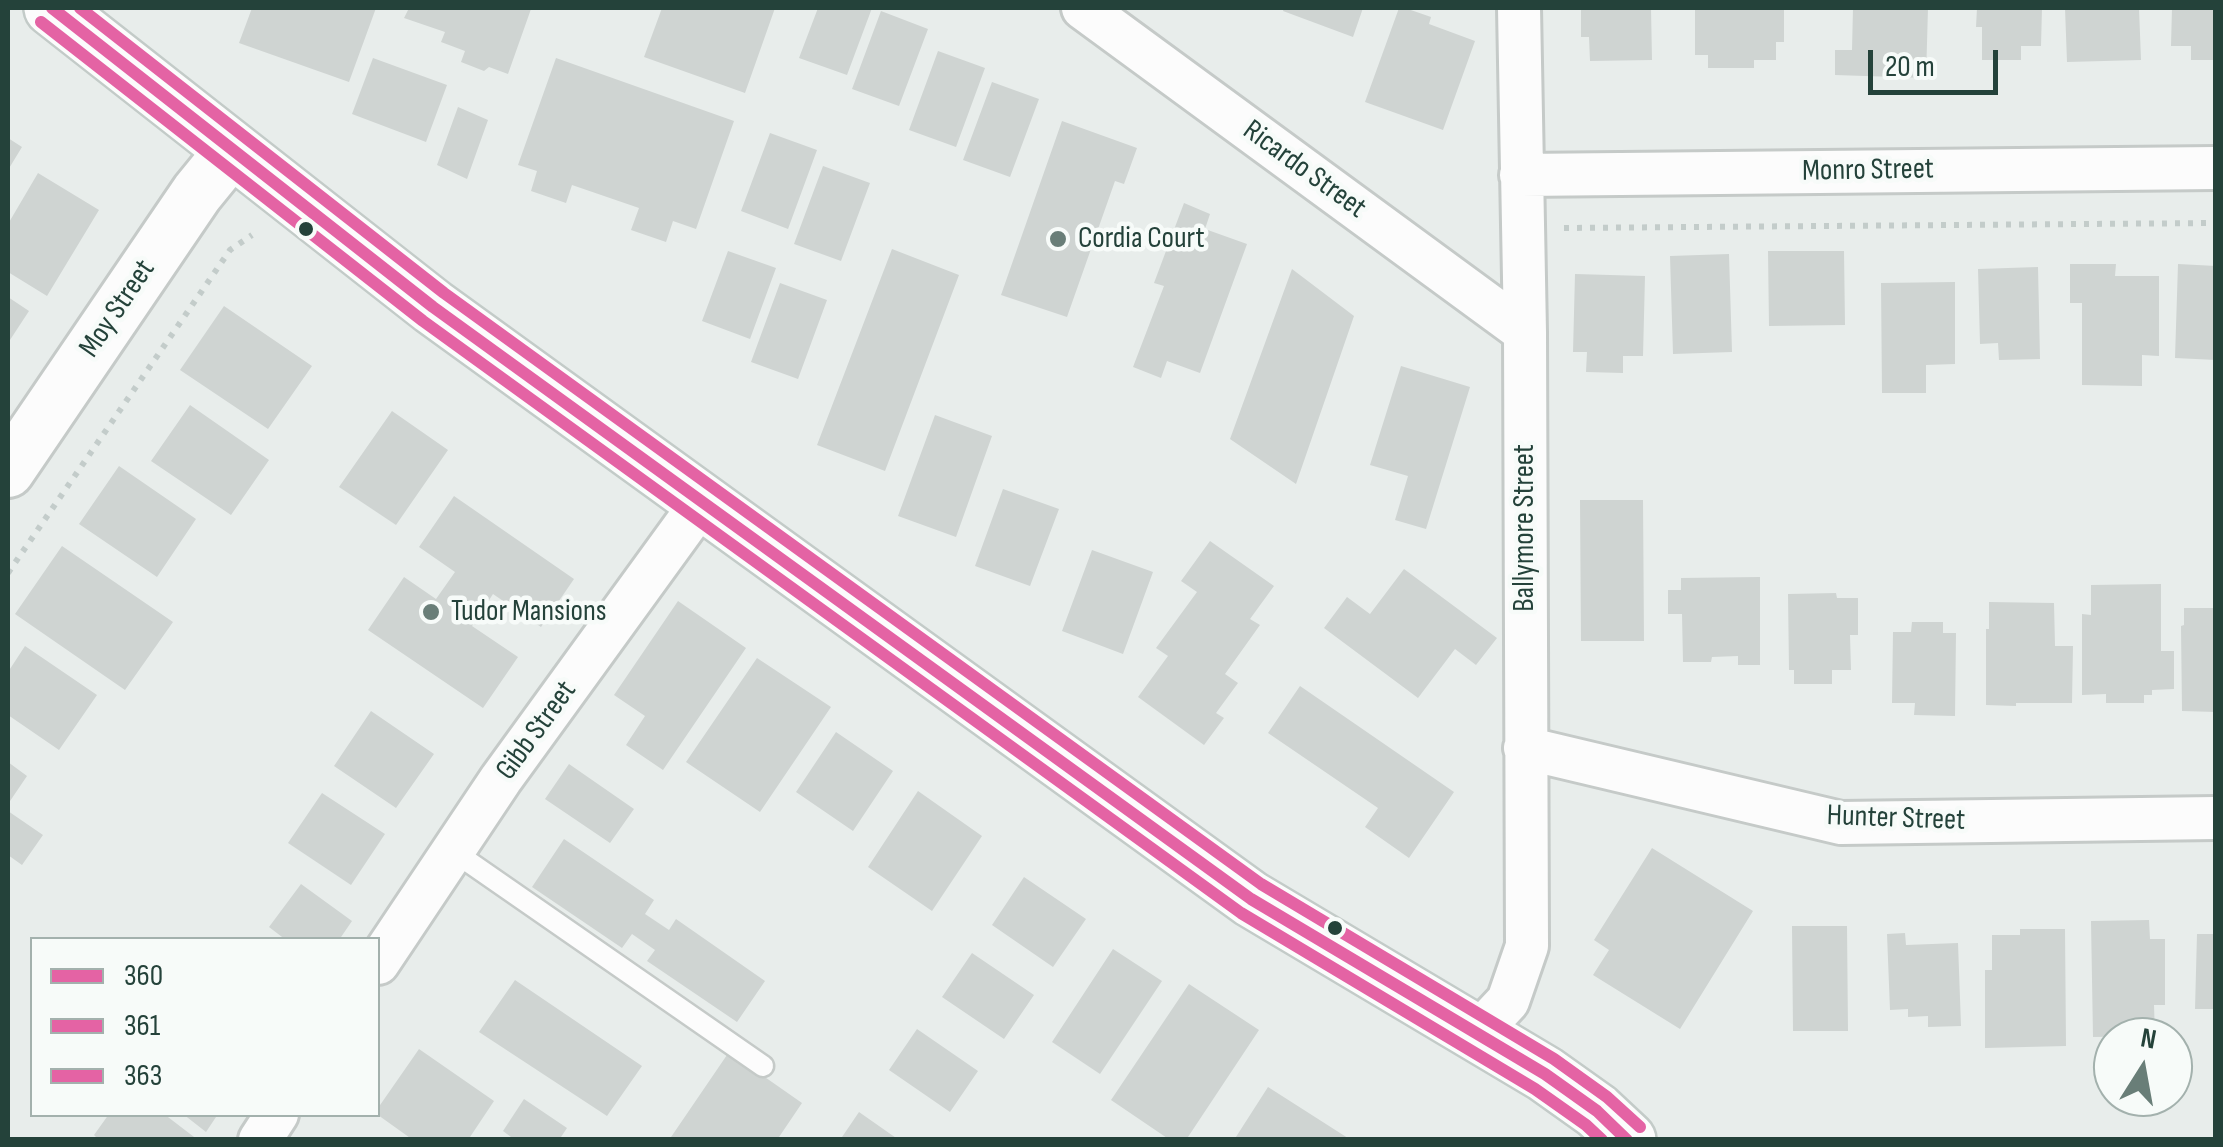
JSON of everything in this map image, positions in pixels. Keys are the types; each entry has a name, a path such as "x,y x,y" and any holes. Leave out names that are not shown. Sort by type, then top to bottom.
{"main road":[{"path":"52,8 433,307 1251,898 1570,1092 1628,1140"}],"street":[{"name":"Ricardo Street","path":"1084,8 1525,332"},
{"name":"Ballymore Street","path":"1477,1034 1508,1001 1527,946 1520,8"},
{"name":"Moy Street","path":"8,471 197,192 232,150"},
{"name":"Monro Street","path":"1521,175 2216,168"},
{"name":"Gibb Street","path":"380,960 501,779 702,502"},
{"name":"Hunter Street","path":"1525,748 1840,823 2216,818"},
{"path":"260,1140 275,1117"}],"lane":[{"path":"452,851 763,1066"}],"path":[{"path":"1563,228 2216,222"},
{"path":"8,573 230,250 252,234"}],"building":[{"path":"252,8 376,8 349,82 239,43"},
{"path":"409,8 531,9 508,74 489,67 484,71 461,62 465,51 441,42 445,32 404,18"},
{"path":"662,8 775,8 745,93 644,57"},
{"path":"818,8 872,8 847,75 799,58"},
{"path":"1363,8 1353,37 1283,11"},
{"path":"1399,8 1431,17 1429,24 1475,41 1443,130 1365,102"},
{"path":"1581,8 1651,8 1652,60 1590,61 1589,37 1581,37"},
{"path":"1695,8 1784,8 1784,42 1776,42 1776,60 1754,60 1754,68 1708,68 1708,55 1695,55"},
{"path":"1853,8 1928,8 1926,78 1835,75 1835,50 1852,50"},
{"path":"1977,8 2042,8 2041,46 2021,46 2021,60 1982,60 1982,27 1976,27"},
{"path":"2065,8 2139,8 2141,60 2067,62"},
{"path":"2172,8 2216,8 2216,60 2191,60 2191,46 2171,46"},
{"path":"881,11 928,29 899,106 852,89"},
{"path":"938,51 985,68 956,147 909,130"},
{"path":"373,58 447,85 426,142 352,114"},
{"path":"556,58 734,121 696,229 673,221 666,242 631,230 639,208 572,185 566,203 531,191 537,171 518,165"},
{"path":"992,82 1039,99 1010,177 963,160"},
{"path":"458,107 488,120 467,179 437,165"},
{"name":"Cordia Court","path":"1062,121 1137,148 1124,184 1115,181 1067,317 1001,295"},
{"path":"770,133 817,150 788,229 741,211"},
{"path":"8,138 22,147 8,170"},
{"path":"823,166 870,183 841,261 794,244"},
{"path":"38,173 99,210 47,296 8,272 8,224"},
{"path":"1184,203 1210,214 1205,229 1247,244 1200,373 1167,361 1161,378 1133,367 1164,286 1154,283"},
{"path":"892,249 959,275 885,471 817,445"},
{"path":"728,251 776,268 750,339 702,321"},
{"path":"1768,251 1844,251 1845,325 1769,326"},
{"path":"1729,254 1732,352 1673,354 1670,256"},
{"path":"2070,264 2116,264 2115,276 2159,276 2159,356 2142,355 2142,386 2082,385 2082,303 2070,303"},
{"path":"2178,264 2216,266 2216,360 2175,358"},
{"path":"2038,267 2040,359 1999,360 1998,343 1980,344 1978,269"},
{"path":"1292,269 1354,316 1296,484 1230,439"},
{"path":"1575,274 1645,276 1643,356 1623,356 1623,373 1586,372 1587,352 1573,352"},
{"path":"1955,282 1955,364 1926,365 1926,393 1882,393 1881,283"},
{"path":"780,283 827,300 798,379 751,362"},
{"path":"8,297 29,311 8,343"},
{"path":"224,306 312,366 268,429 180,370"},
{"path":"1401,366 1470,387 1426,529 1395,520 1408,476 1370,465"},
{"path":"190,405 269,460 231,515 151,461"},
{"path":"392,411 448,450 396,525 339,487"},
{"path":"935,415 992,436 956,537 898,516"},
{"path":"119,466 196,519 157,577 79,524"},
{"path":"1003,489 1059,509 1030,586 975,566"},
{"name":"Tudor Mansions","path":"454,496 574,579 541,627 493,594 472,626 518,657 483,708 368,630 404,577 436,599 455,572 419,547"},
{"path":"1580,500 1643,500 1644,641 1581,641"},
{"path":"1210,541 1274,586 1250,619 1260,625 1225,674 1238,683 1216,713 1224,718 1204,745 1138,697 1168,656 1156,648 1197,592 1181,581"},
{"path":"62,546 173,622 125,690 15,614"},
{"path":"1092,550 1153,572 1123,654 1062,631"},
{"path":"1404,569 1497,638 1476,665 1455,649 1418,698 1324,628 1347,597 1370,614"},
{"path":"1760,577 1760,665 1738,665 1738,656 1712,657 1711,662 1683,662 1682,614 1668,614 1668,590 1681,590 1681,578"},
{"path":"2161,584 2161,651 2174,651 2174,689 2152,690 2152,695 2144,695 2144,703 2106,703 2106,694 2082,695 2082,614 2091,615 2091,585"},
{"path":"1836,593 1837,598 1858,598 1858,635 1850,635 1851,670 1832,670 1832,684 1794,684 1794,670 1789,670 1788,594"},
{"path":"678,601 746,648 663,770 626,745 645,716 614,695"},
{"path":"1989,602 2054,603 2055,646 2073,646 2072,703 1986,705"},
{"path":"2184,608 2216,608 2216,712 2182,711"},
{"path":"1912,622 1943,622 1943,633 1956,633 1955,716 1914,715 1915,703 1892,703 1893,632 1911,632"},
{"path":"25,646 97,695 59,750 8,715 8,672"},
{"path":"757,658 831,707 760,812 686,762"},
{"path":"1300,686 1454,792 1409,858 1365,827 1378,808 1268,733"},
{"path":"371,711 434,754 396,808 334,766"},
{"path":"836,732 893,771 853,831 796,792"},
{"path":"8,762 27,776 8,804"},
{"path":"569,764 634,809 610,843 545,799"},
{"path":"918,791 982,836 932,911 868,867"},
{"path":"322,793 385,834 351,885 288,843"},
{"path":"8,811 43,835 22,865 8,855"},
{"path":"564,839 654,900 645,914 669,930 676,919 765,981 737,1022 647,961 655,950 632,934 622,948 532,887"},
{"path":"1652,848 1753,911 1680,1029 1593,975 1609,950 1594,940"},
{"path":"1024,877 1086,919 1053,967 992,925"},
{"path":"301,884 352,921 341,937 282,937 269,927"},
{"path":"2149,920 2150,939 2165,939 2165,1005 2154,1005 2154,1017 2093,1017 2093,1037 2091,921"},
{"path":"1792,926 1847,926 1848,1031 1793,1031"},
{"path":"2020,929 2065,929 2066,1046 1985,1048 1985,970 1992,970 1992,935 2020,935"},
{"path":"1905,933 1906,945 1958,943 1961,1026 1928,1027 1928,1016 1908,1017 1908,1009 1890,1010 1887,934"},
{"path":"2197,934 2216,934 2216,1009 2195,1009"},
{"path":"1113,949 1162,981 1100,1074 1052,1042"},
{"path":"972,953 1034,995 1004,1039 942,997"},
{"path":"515,980 642,1066 607,1116 479,1032"},
{"path":"1189,984 1259,1030 1186,1140 1170,1140 1111,1100"},
{"path":"917,1029 978,1071 950,1112 889,1070"},
{"path":"419,1049 494,1101 468,1140 413,1140 380,1116 380,1105"},
{"path":"729,1052 802,1103 777,1140 669,1140"},
{"path":"1268,1087 1351,1140 1234,1140"},
{"path":"524,1099 567,1128 559,1140 515,1140 503,1131"},
{"path":"859,1112 899,1140 840,1140"},
{"path":"107,1117 168,1117 198,1140 99,1140 94,1135"},
{"path":"187,1117 216,1117 206,1132"}],"transit line":[{"name":"360","path":"52,8 433,307 1251,899 1545,1074 1597,1111 1627,1140"},
{"name":"363","path":"80,8 444,293 1261,884 1554,1059 1607,1097 1640,1127"},
{"name":"361","path":"41,22 423,321 1241,913 1535,1089 1602,1140"}],"place":[{"name":"Cordia Court","path":"1058,239"},
{"name":"Tudor Mansions","path":"431,612"}]}
